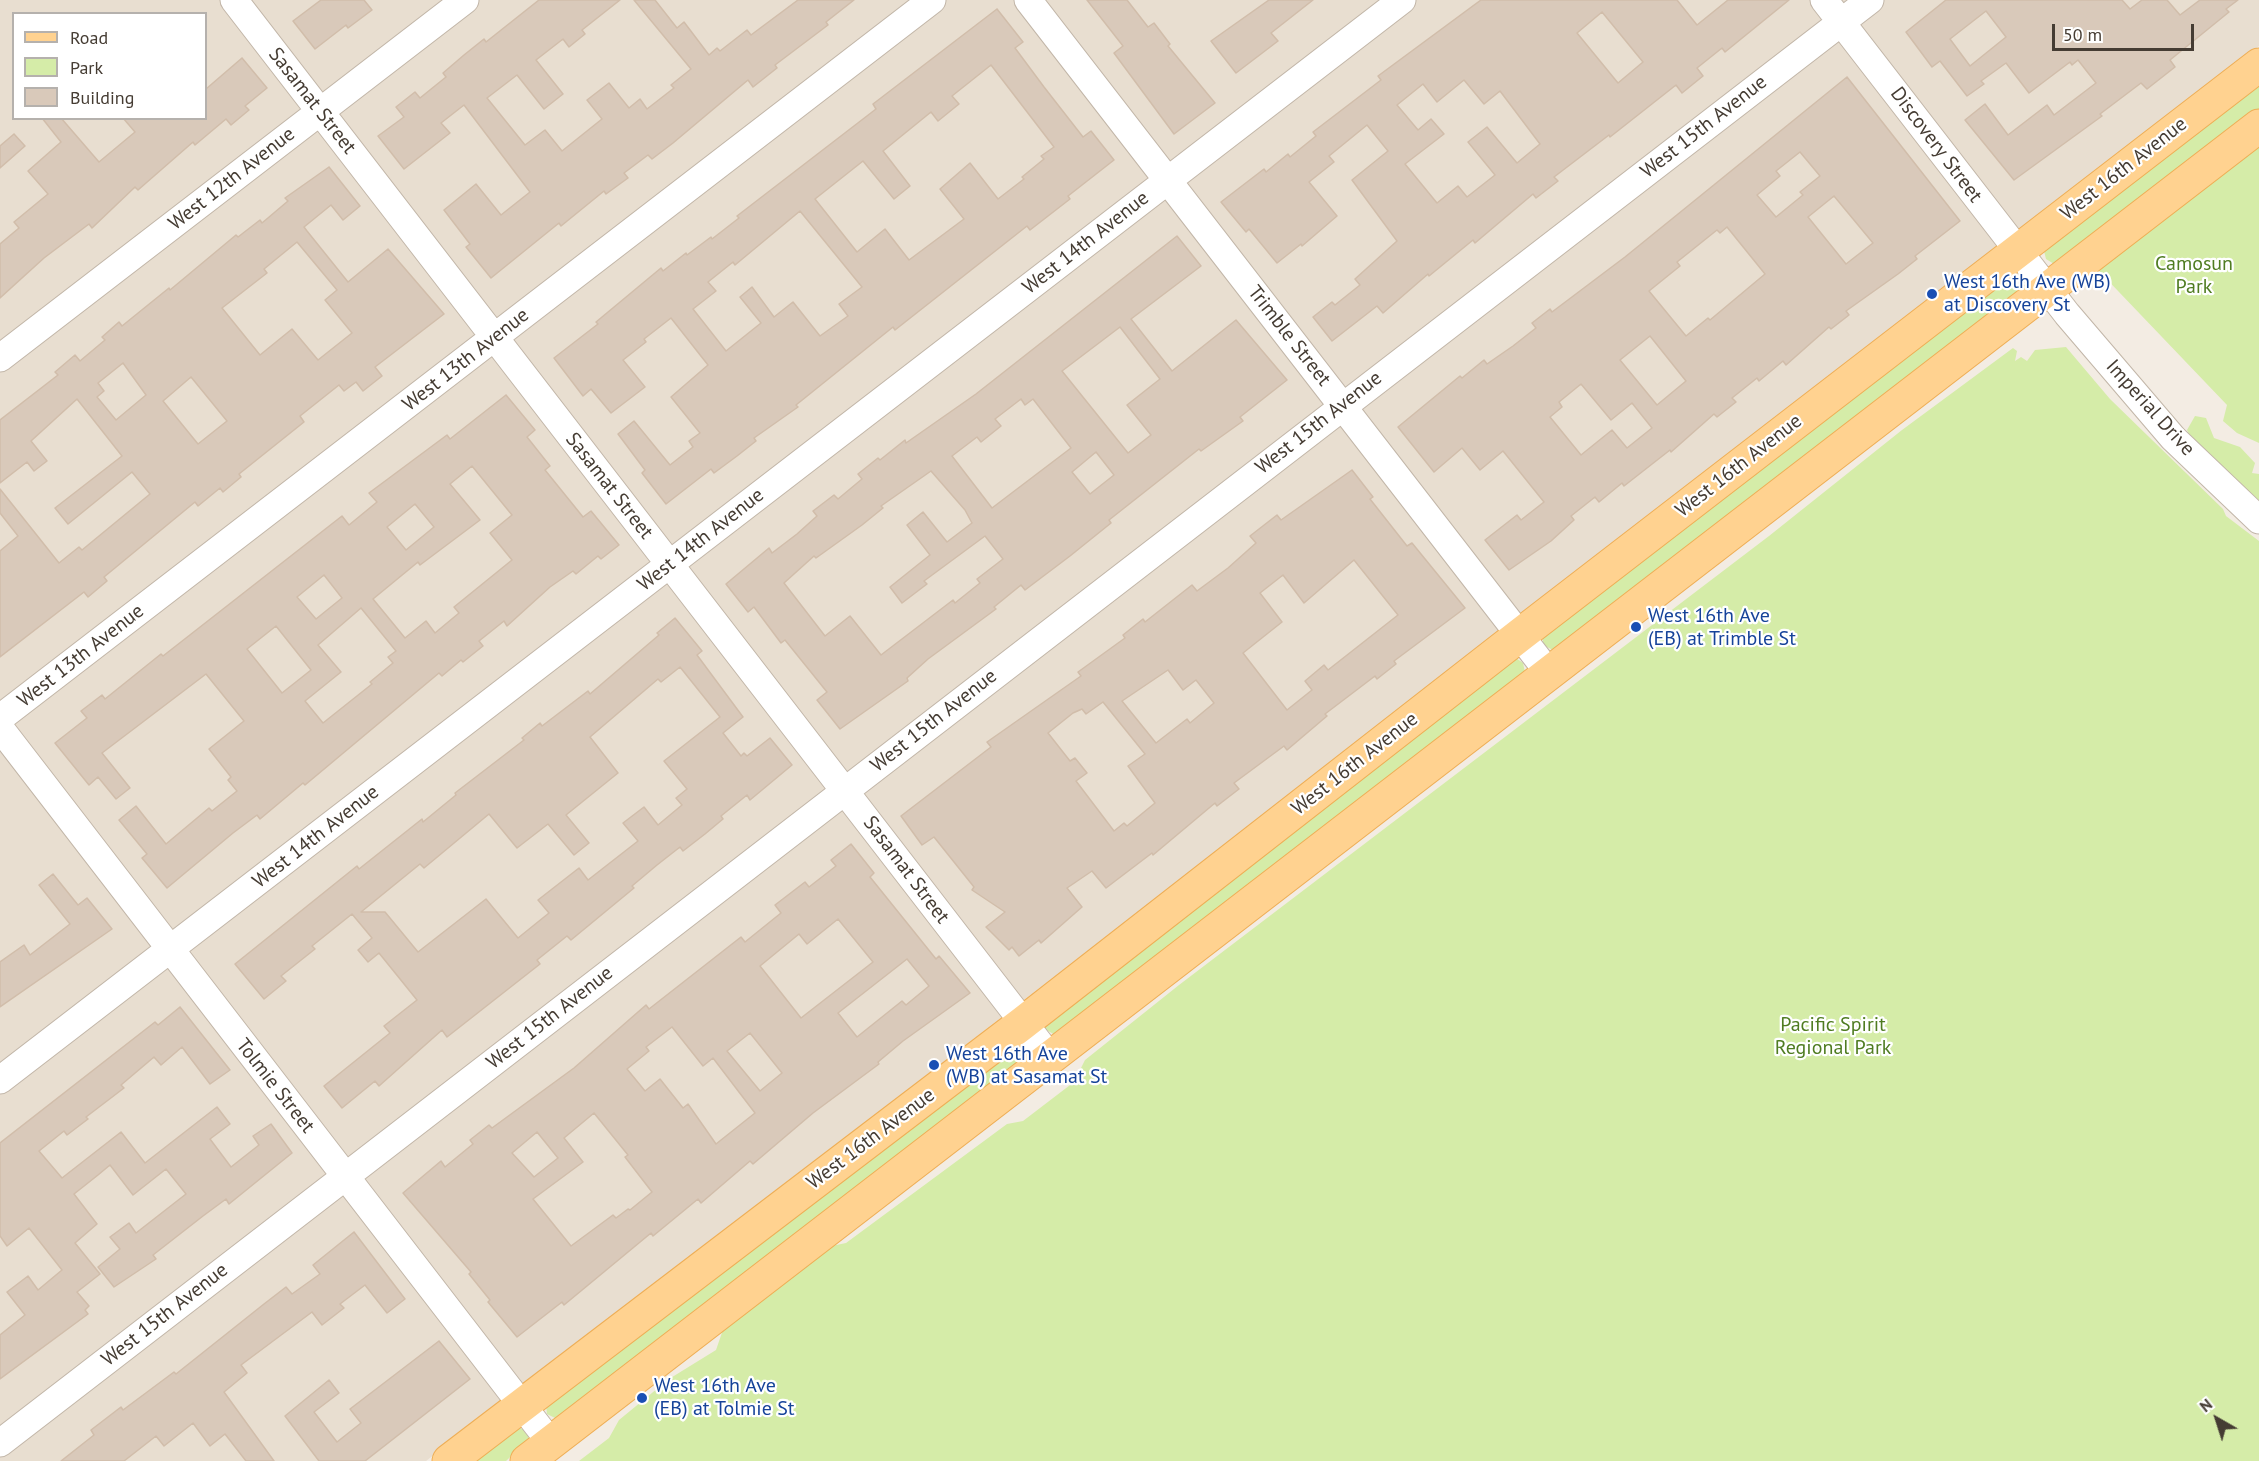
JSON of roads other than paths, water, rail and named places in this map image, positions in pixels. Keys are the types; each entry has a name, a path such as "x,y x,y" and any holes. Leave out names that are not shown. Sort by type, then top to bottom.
{"main road":[{"name":"West 16th Avenue","path":"449,1461 1023,1023 1520,635 2259,65"},
{"path":"539,1452 2259,126"}],"street":[{"name":"Sasamat Street","path":"234,0 1050,1057"},
{"name":"West 12th Avenue","path":"0,358 465,0"},
{"name":"West 13th Avenue","path":"0,718 932,0"},
{"name":"Trimble Street","path":"1029,0 1549,673"},
{"name":"West 14th Avenue","path":"0,1080 1402,0"},
{"name":"Discovery Street","path":"1824,0 2048,289"},
{"name":"West 15th Avenue","path":"0,1443 1342,405 1870,0"},
{"name":"Imperial Drive","path":"2048,289 2173,438 2259,520"},
{"name":"Tolmie Street","path":"0,728 522,1406 539,1452"}],"place":[{"name":"West 16th Ave (WB) at Discovery St","path":"1932,294"},
{"name":"West 16th Ave (EB) at Trimble St","path":"1636,627"},
{"name":"West 16th Ave (WB) at Sasamat St","path":"934,1065"},
{"name":"West 16th Ave (EB) at Tolmie St","path":"642,1398"}],"park label":[{"name":"Camosun Park","path":"2194,276"},
{"name":"Pacific Spirit Regional Park","path":"1833,1036"}]}
